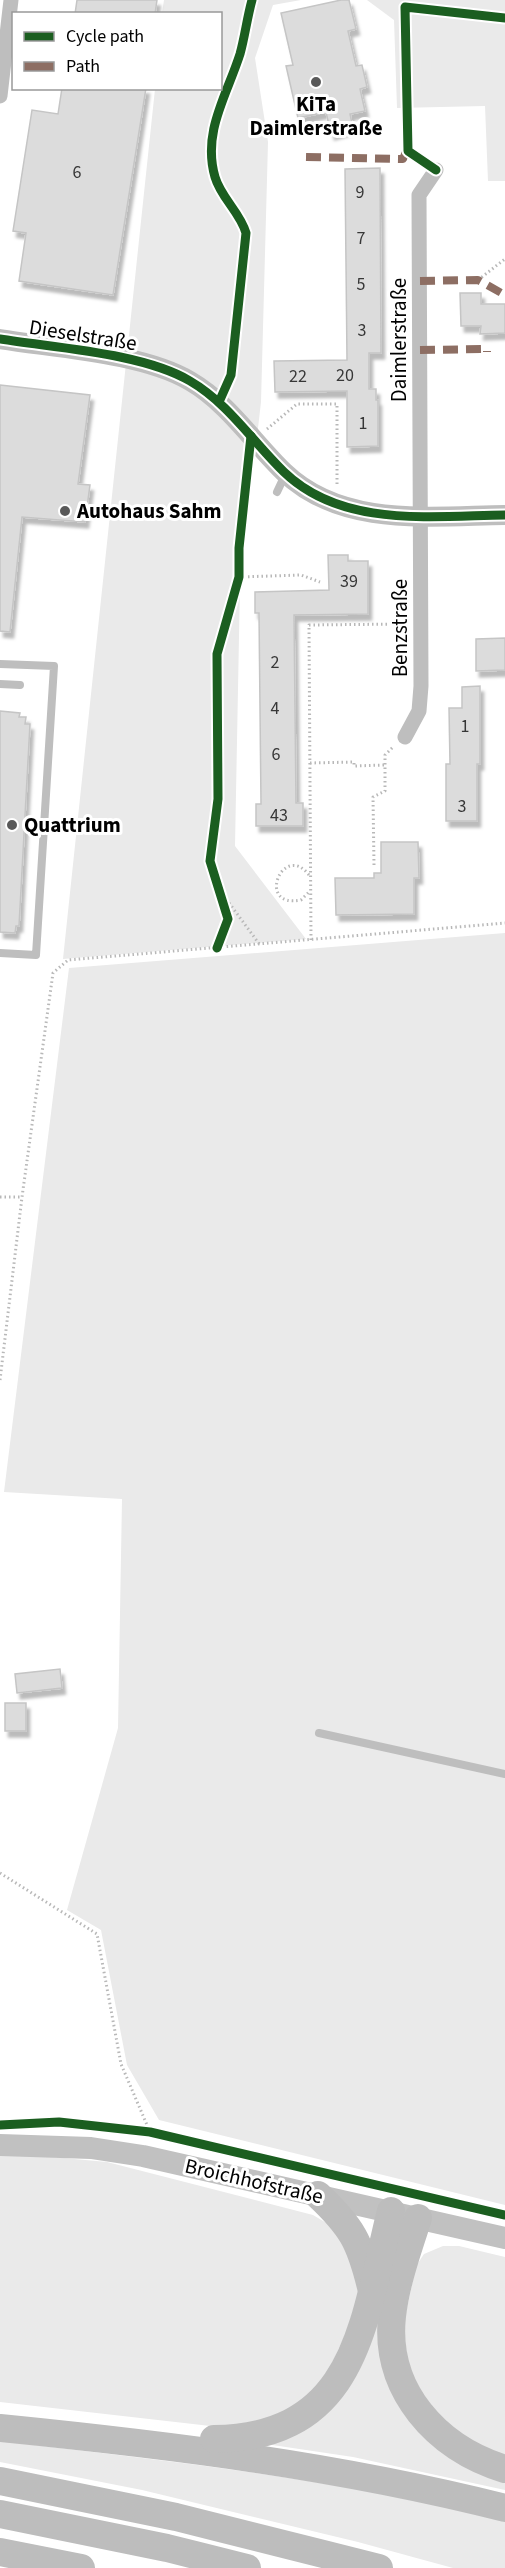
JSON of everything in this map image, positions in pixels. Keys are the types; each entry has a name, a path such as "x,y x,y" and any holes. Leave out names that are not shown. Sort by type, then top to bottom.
{"highway":[{"path":"318,2195 339,2215 355,2236 372,2287"},
{"path":"125,2441 253,2437 278,2430 321,2401 344,2372 358,2340 372,2287 404,2214"},
{"path":"404,2214 405,2259 392,2319 395,2360 399,2376 413,2404 436,2432 468,2454 505,2469"},
{"path":"0,2428 259,2458 330,2470 505,2508"},
{"path":"0,2481 176,2517 380,2568"},
{"path":"0,2514 167,2548 247,2568"},
{"path":"0,2552 81,2568"}],"main road":[{"name":"Broichhofstraße","path":"0,2145 91,2148 143,2156 505,2238"}],"street":[{"path":"0,96 11,0"},
{"name":"Daimlerstraße","path":"421,516 419,195 436,170"},
{"name":"Dieselstraße","path":"0,339 139,361 170,371 203,389 230,413 285,473 330,502 372,513 421,516 505,515"},
{"name":"Benzstraße","path":"405,737 419,711 421,516"}],"lane":[{"path":"277,492 285,473"},
{"path":"0,664 54,666 36,955 0,953"},
{"path":"0,684 20,685"},
{"path":"319,1733 505,1774"}],"path":[{"path":"478,280 505,259"},
{"path":"255,441 297,404 337,404 337,486 330,502"},
{"path":"239,577 301,575 320,582"},
{"path":"311,940 309,625 421,624"},
{"path":"374,865 373,797 385,790 385,755 405,737"},
{"path":"310,763 354,762 354,766 385,765"},
{"path":"310,877 305,869 291,866 283,869 278,875 276,884 281,897 292,902 308,895 310,886"},
{"path":"221,892 260,945"},
{"path":"0,1380 22,1197 53,974 68,960 505,923"},
{"path":"0,1197 22,1197"},
{"path":"0,1873 97,1934 121,2064 150,2132 143,2156"},
{"path":"139,2131 162,2135"}],"shaded area":[{"path":"164,0 301,0 273,5 255,58 268,142 261,402 240,584 235,846 306,939 63,959 155,90 222,90 222,12 162,12"},
{"path":"367,0 505,0 505,181 488,181 485,106 397,108 394,20"},
{"path":"505,933 505,2205 159,2120 127,2065 101,1930 67,1910 118,1728 122,1499 4,1492 69,968"},
{"path":"31,2155 107,2162 313,2215 335,2228 356,2259 359,2304 323,2383 279,2417 228,2428 0,2402 0,2156"},
{"path":"443,2246 459,2246 505,2257 505,2459 441,2423 410,2376 403,2327 416,2266 424,2254"},
{"path":"377,2306 382,2356 505,2480 505,2490 353,2457 259,2443 291,2430"},
{"path":"0,2441 254,2473 443,2506 505,2521 505,2568 453,2568 358,2542 142,2490 0,2462"}],"building":[{"path":"77,0 157,0 155,12 75,12"},
{"path":"349,0 356,29 348,31 356,66 362,65 367,87 360,89 365,111 350,114 353,128 331,134 326,112 298,118 286,66 293,65 281,13"},
{"path":"62,90 146,90 113,295 19,281 26,233 13,231 32,110 58,114"},
{"path":"380,168 381,353 369,353 369,389 376,389 376,400 378,400 378,446 347,447 347,391 275,392 274,361 347,360 345,169"},
{"path":"460,293 481,293 481,304 505,304 505,333 480,334 481,326 461,326"},
{"name":"Autohaus Sahm","path":"0,385 90,395 78,484 90,485 85,522 22,517 10,632 0,631"},
{"path":"328,555 348,555 348,561 368,561 368,614 294,615 296,803 303,803 303,826 256,826 256,804 261,804 259,613 255,613 255,592 329,590"},
{"path":"505,638 505,670 476,671 476,639"},
{"path":"480,686 477,821 446,821 446,764 450,764 449,708 462,708 462,687"},
{"name":"Quattrium","path":"0,711 20,713 19,717 26,717 25,724 30,724 19,926 16,926 15,933 0,932"},
{"path":"381,842 418,842 419,878 414,878 414,914 336,915 335,878 374,878 374,873 381,873"},
{"path":"60,1669 62,1688 17,1693 15,1674"},
{"path":"5,1703 26,1703 26,1731 5,1731"}],"marked path":[{"path":"306,157 403,159 408,147"},
{"path":"420,281 478,280 505,295"},
{"path":"420,350 487,349 487,352"}],"cycle path":[{"path":"219,402 231,375 246,233 218,185 212,160 212,145 218,114 240,54 252,0"},
{"path":"436,170 408,151 405,7 505,18"},
{"path":"0,339 124,358 171,372 190,381 216,400 284,472 307,490 333,502 388,515 418,517 505,515"},
{"path":"217,948 228,919 210,861 218,799 217,654 239,577 239,548 251,436"},
{"path":"0,2125 59,2122 150,2132 505,2215"}],"place":[{"name":"KiTa Daimlerstraße","path":"316,82"},
{"name":"Autohaus Sahm","path":"65,511"},
{"name":"Quattrium","path":"12,825"}]}
